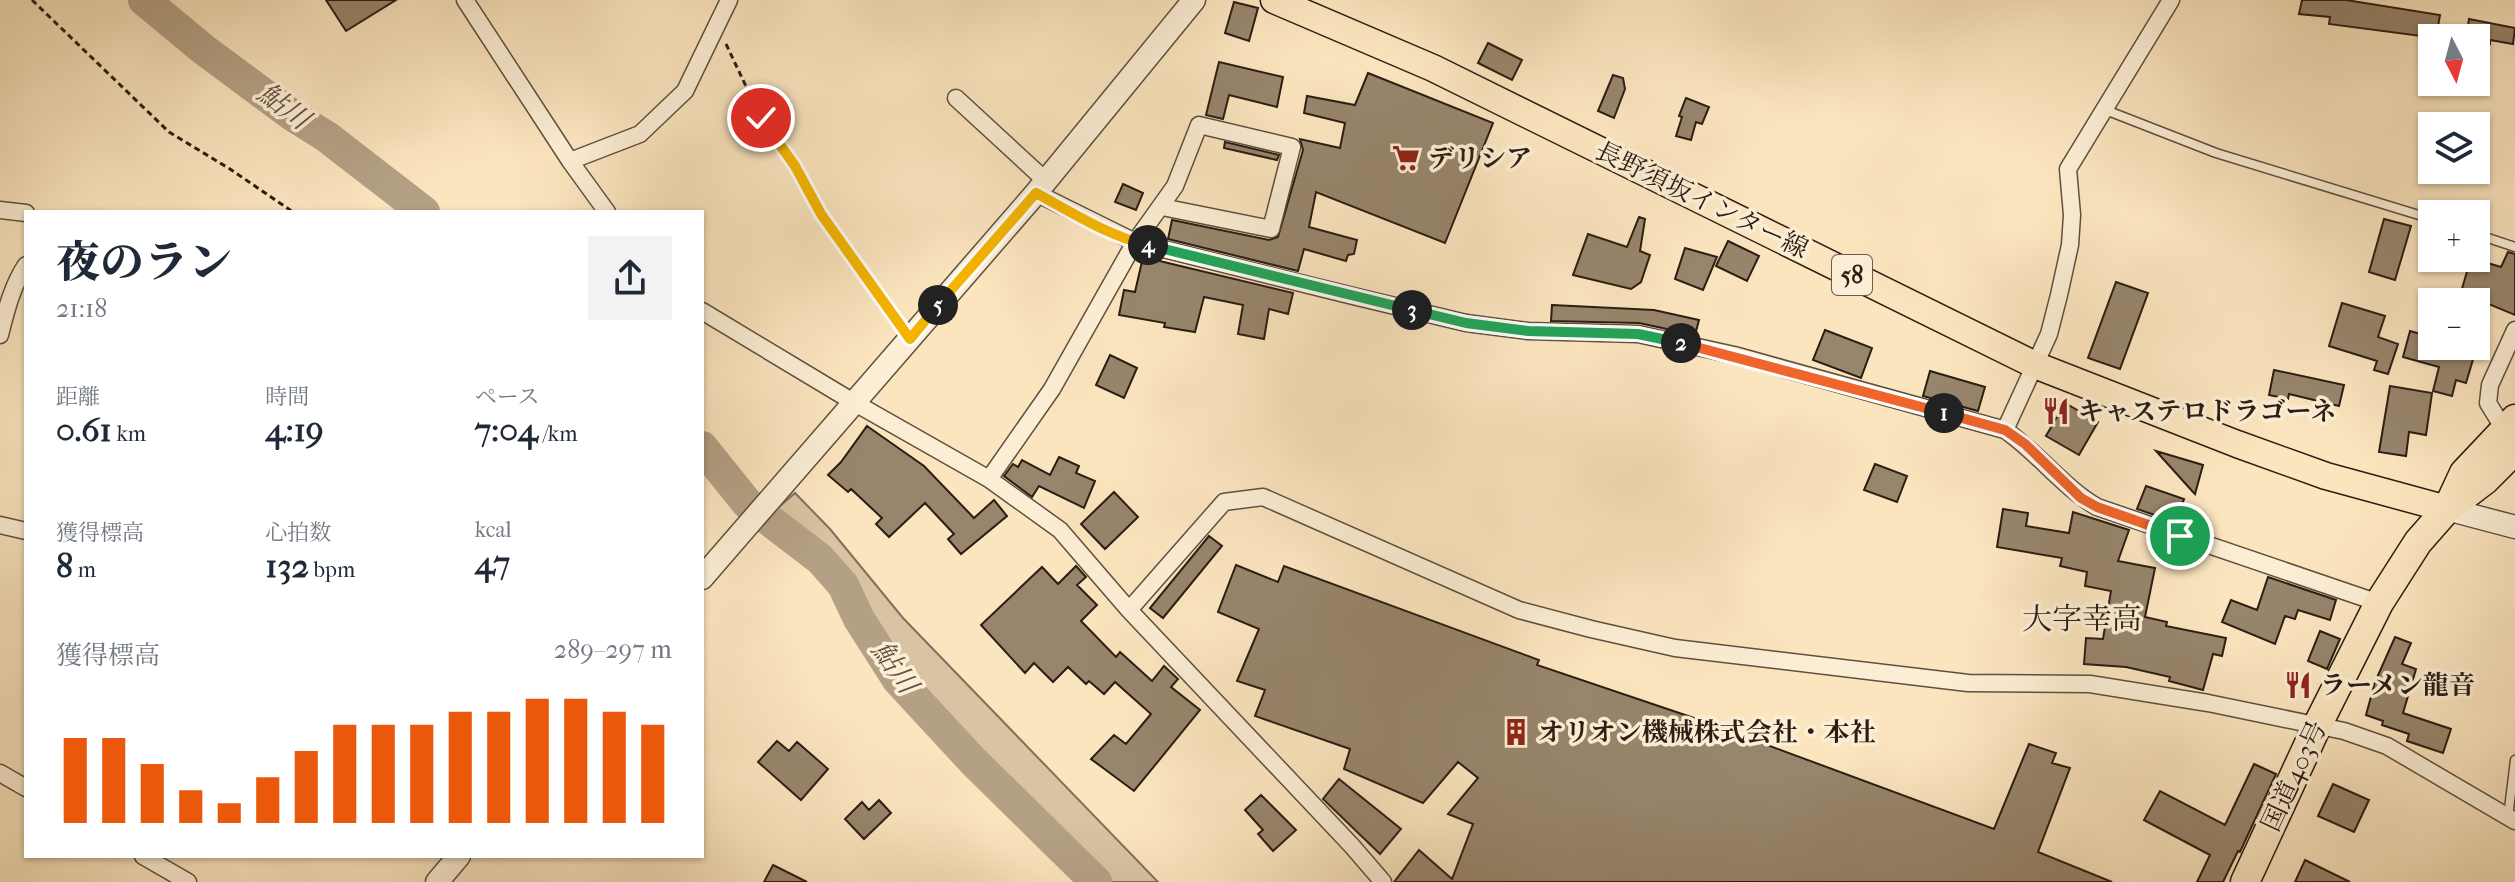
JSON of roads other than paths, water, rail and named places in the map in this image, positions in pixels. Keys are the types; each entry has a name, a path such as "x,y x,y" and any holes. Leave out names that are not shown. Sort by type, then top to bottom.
{"highway":[{"name":"国道403号","path":"2245,882 2317,726 2379,603 2418,542 2447,509 2464,473 2511,433"}],"main road":[{"name":"長野須坂インター線","path":"1274,0 1433,68 2035,365 2326,476 2447,509"}],"street":[{"path":"465,0 606,210"},
{"path":"570,161 640,134 685,91 729,0"},
{"path":"705,574 1041,187 1194,0"},
{"path":"2005,430 2049,334 2070,245 2072,215 2068,169 2171,0"},
{"path":"956,98 1041,187 1135,242 1466,323 1528,331 1638,334 1734,355 2005,430 2025,444 2081,498 2097,507 2379,603"},
{"path":"989,479 1052,389 1135,242 1175,186 1199,125 1292,147 1271,229 1162,207"},
{"path":"0,210 24,213"},
{"path":"0,335 6,310 24,268"},
{"path":"704,312 989,479 1060,530 1129,610 1383,882"},
{"path":"2511,433 2488,403 2490,385 2515,330"},
{"path":"1129,610 1224,502 1263,497 1519,610 1675,648 1968,683 2090,684 2208,703 2344,731 2387,746 2511,820"},
{"path":"2447,509 2515,527"},
{"path":"0,525 24,531"},
{"path":"0,773 24,787"},
{"path":"146,858 188,882"},
{"path":"437,882 457,858"}],"lane":[{"path":"2103,109 2216,153 2418,215"},
{"path":"2490,239 2515,247"},
{"path":"2511,820 2515,760"}],"waterway":[{"name":"鮎川","path":"144,0 203,49 327,137 421,210"},
{"name":"鮎川","path":"704,449 747,503 820,559 843,585 859,619 898,680 973,761 1096,882"}],"place":[{"name":"デリシア","path":"1406,158"},
{"name":"キャステロドラゴーネ","path":"2056,411"},
{"name":"ラーメン龍音","path":"2298,685"},
{"name":"オリオン機械株式会社・本社","path":"1516,732"}],"district":[{"name":"大字幸高","path":"2082,619"}]}
